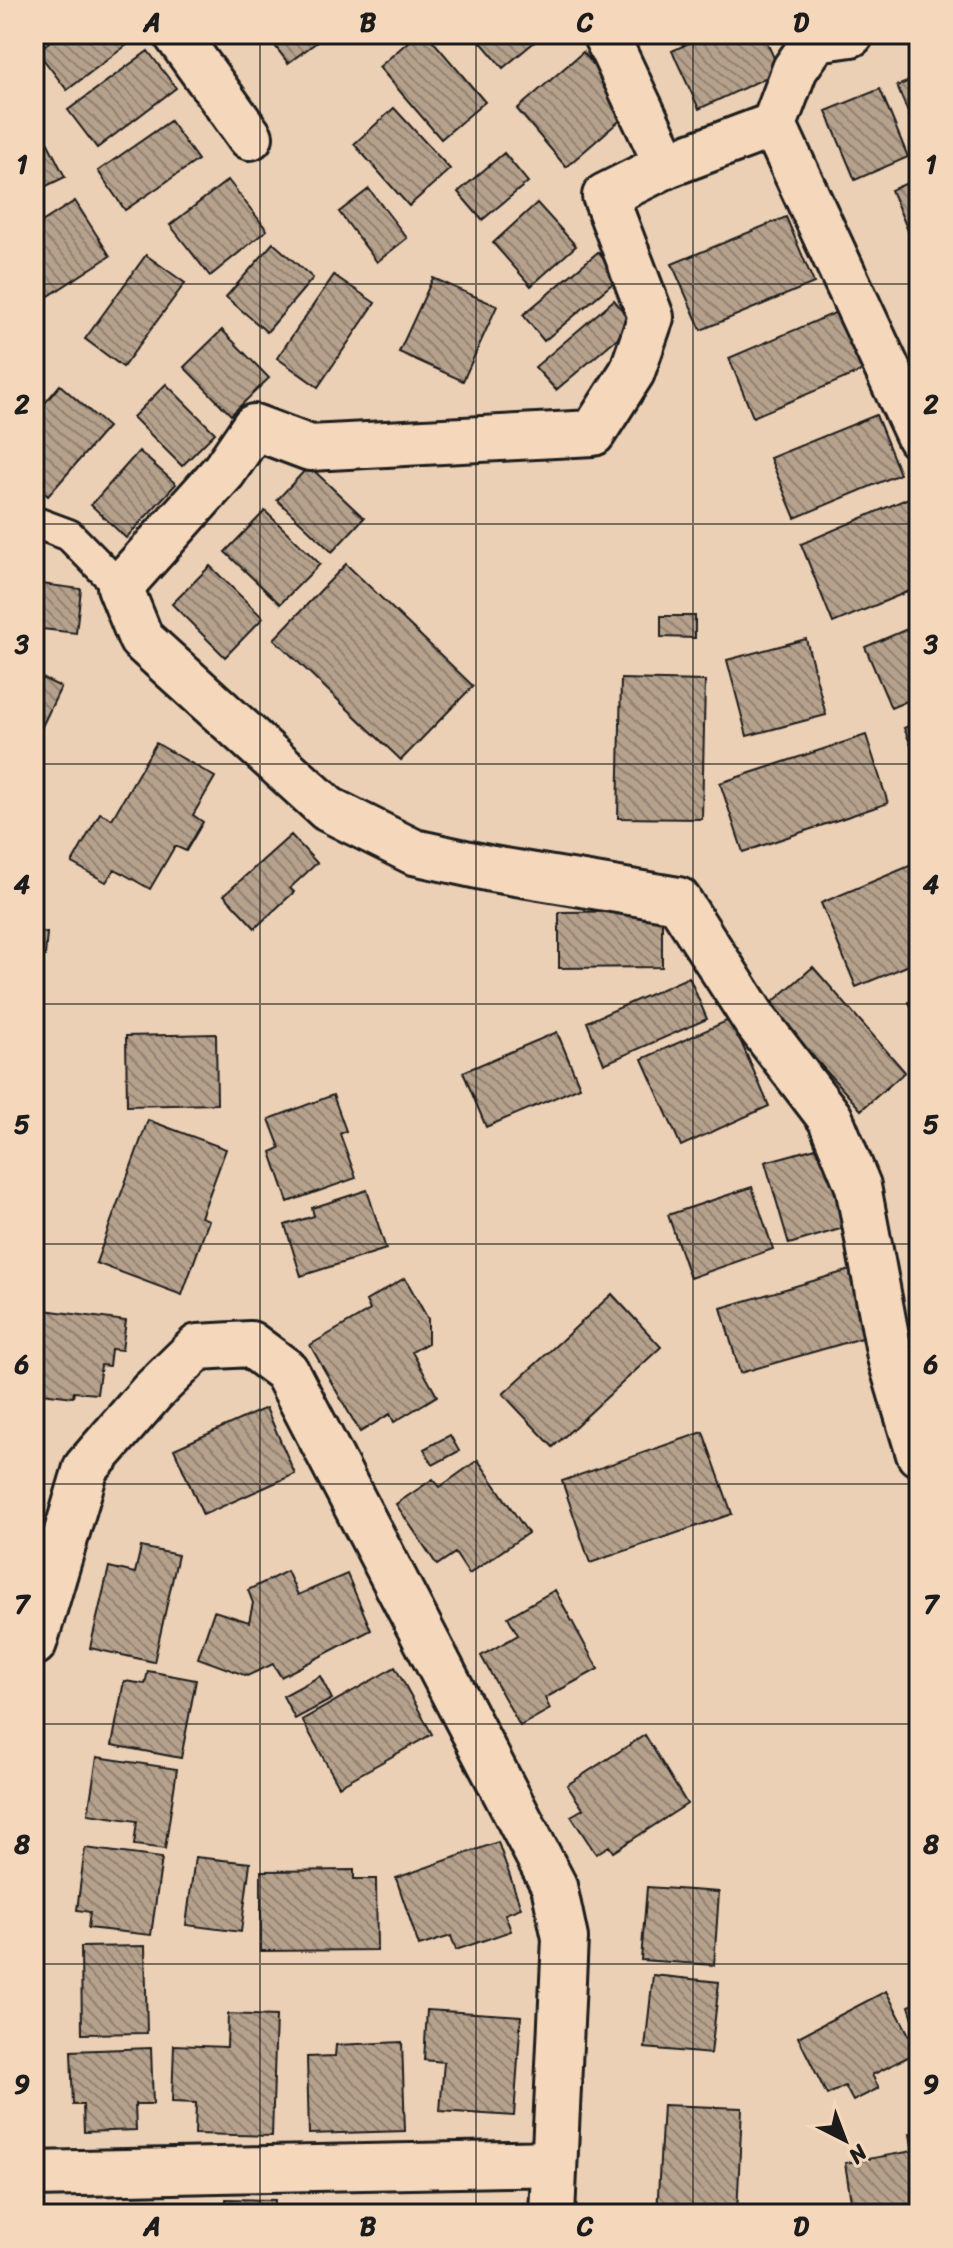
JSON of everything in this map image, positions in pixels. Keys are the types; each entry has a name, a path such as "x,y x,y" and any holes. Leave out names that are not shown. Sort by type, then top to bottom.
{"street":[{"path":"176,34 250,137"},
{"path":"605,34 667,165"},
{"path":"827,36 795,69 774,125 919,437"},
{"path":"774,125 667,165 605,196 651,317 632,372 593,433 310,448 254,427 224,471 120,587 141,639 328,809 414,852 492,869 678,900 755,1020 830,1118 858,1186 890,1357 919,1454"},
{"path":"34,1643 86,1468 152,1392 198,1347 250,1344 286,1371 554,1886 565,1938 552,2214"},
{"path":"34,2174 554,2163"}],"lane":[{"path":"34,522 69,535 120,587"}],"building":[{"path":"60,34 140,35 67,90 37,51"},
{"path":"266,34 328,34 288,63"},
{"path":"417,34 427,34 485,102 441,139 379,67"},
{"path":"474,34 544,34 503,68"},
{"path":"708,34 763,34 780,71 699,109 672,51"},
{"path":"148,51 176,88 97,148 68,110"},
{"path":"583,52 632,110 566,167 517,109"},
{"path":"919,77 919,139 897,86"},
{"path":"880,89 908,157 855,180 826,111"},
{"path":"394,108 450,169 409,206 354,144"},
{"path":"34,116 65,177 34,192"},
{"path":"170,121 198,160 125,210 98,171"},
{"path":"504,153 528,182 482,220 458,192"},
{"path":"919,178 919,257 891,190"},
{"path":"228,180 267,230 210,276 170,225"},
{"path":"369,189 407,238 377,262 339,212"},
{"path":"75,201 110,256 41,301 34,290 34,227"},
{"path":"537,203 576,246 531,286 493,243"},
{"path":"786,217 814,283 701,330 672,264"},
{"path":"273,243 313,278 267,332 226,297"},
{"path":"598,252 619,278 544,341 523,315"},
{"path":"146,255 185,283 123,367 85,339"},
{"path":"334,275 375,303 318,387 277,358"},
{"path":"433,278 497,306 463,381 399,352"},
{"path":"614,300 634,324 556,390 535,367"},
{"path":"837,312 862,371 753,417 729,358"},
{"path":"222,330 269,378 231,415 184,367"},
{"path":"166,384 215,433 182,466 133,417"},
{"path":"60,385 108,427 48,496 34,483 34,416"},
{"path":"876,415 900,474 795,518 770,458"},
{"path":"139,451 176,484 126,538 91,505"},
{"path":"309,466 364,518 332,552 277,500"},
{"path":"918,494 919,587 833,623 801,544"},
{"path":"265,511 320,564 280,604 225,552"},
{"path":"346,564 473,686 401,760 274,639"},
{"path":"210,566 263,618 225,657 172,604"},
{"path":"34,583 81,589 76,633 34,628"},
{"path":"661,616 695,616 695,638 661,637"},
{"path":"919,624 919,696 891,708 865,647"},
{"path":"806,639 826,715 747,736 727,660"},
{"path":"34,674 61,687 34,743"},
{"path":"621,679 705,681 702,819 618,818"},
{"path":"919,721 919,765 904,728"},
{"path":"866,735 888,803 743,852 720,783"},
{"path":"156,743 215,777 193,815 203,822 186,851 175,846 150,889 115,869 106,882 72,863 100,813 112,819"},
{"path":"291,835 317,863 290,888 294,892 255,928 224,895"},
{"path":"919,862 919,961 856,987 821,903"},
{"path":"662,911 662,967 559,968 559,912"},
{"path":"34,932 47,933 45,956 34,955"},
{"path":"813,967 905,1072 861,1110 768,1006"},
{"path":"689,977 707,1019 604,1064 587,1022"},
{"path":"919,997 919,1026 909,1002"},
{"path":"731,1019 769,1106 681,1146 642,1059"},
{"path":"557,1032 580,1087 486,1127 463,1072"},
{"path":"216,1034 217,1104 127,1106 126,1036"},
{"path":"333,1095 346,1131 340,1134 356,1178 288,1202 271,1152 280,1148 269,1119"},
{"path":"148,1120 226,1149 201,1217 209,1220 182,1295 96,1263"},
{"path":"823,1146 847,1227 789,1244 765,1162"},
{"path":"752,1187 773,1249 690,1278 668,1215"},
{"path":"367,1190 386,1249 301,1276 285,1225 314,1216 312,1208"},
{"path":"850,1270 869,1336 740,1373 721,1308"},
{"path":"405,1278 428,1319 428,1343 412,1352 437,1396 394,1422 390,1414 360,1432 310,1345 370,1310 366,1301"},
{"path":"612,1294 661,1347 553,1447 503,1394"},
{"path":"37,1309 126,1321 122,1350 111,1349 109,1366 101,1365 97,1394 74,1392 73,1397 34,1392"},
{"path":"266,1408 295,1474 203,1515 174,1449"},
{"path":"703,1432 732,1514 590,1563 562,1481"},
{"path":"450,1435 459,1451 433,1465 424,1449"},
{"path":"478,1460 528,1533 469,1574 455,1553 437,1565 396,1504 433,1479 440,1487"},
{"path":"141,1547 178,1555 154,1662 90,1648 109,1567 135,1573"},
{"path":"287,1571 298,1595 347,1574 371,1630 281,1677 273,1664 247,1676 198,1658 214,1611 249,1622 253,1603 248,1590"},
{"path":"555,1590 598,1669 545,1698 550,1709 520,1726 481,1656 518,1635 508,1617"},
{"path":"395,1667 432,1734 339,1786 302,1720"},
{"path":"148,1671 196,1680 181,1758 112,1745 124,1681 145,1684"},
{"path":"320,1676 332,1699 295,1719 283,1696"},
{"path":"645,1735 687,1804 613,1852 609,1846 596,1854 571,1816 583,1809 567,1785"},
{"path":"97,1757 177,1769 165,1849 134,1845 137,1821 88,1814"},
{"path":"498,1842 521,1908 505,1914 511,1931 456,1950 451,1936 419,1946 396,1878"},
{"path":"85,1848 162,1858 151,1935 88,1928 90,1912 77,1910"},
{"path":"195,1857 250,1863 241,1932 186,1925"},
{"path":"354,1870 354,1879 376,1879 377,1950 261,1951 261,1871"},
{"path":"647,1887 719,1892 714,1965 641,1960"},
{"path":"145,1946 147,2033 82,2034 81,1947"},
{"path":"653,1975 719,1982 711,2054 645,2048"},
{"path":"886,1991 918,2052 872,2075 879,2088 853,2101 845,2086 827,2095 798,2037"},
{"path":"919,2002 919,2037 909,2006"},
{"path":"427,2010 521,2016 514,2116 440,2111 444,2062 424,2060"},
{"path":"228,2014 276,2016 272,2136 195,2134 196,2103 172,2102 174,2045 227,2047"},
{"path":"402,2042 405,2131 309,2134 307,2057 335,2056 336,2045"},
{"path":"151,2048 153,2104 135,2104 136,2130 84,2132 83,2105 73,2105 71,2051"},
{"path":"663,2105 742,2108 737,2214 657,2214"},
{"path":"919,2132 919,2214 853,2214 845,2163 913,2151 910,2134"},
{"path":"226,2199 275,2200 274,2214 226,2214"}]}
